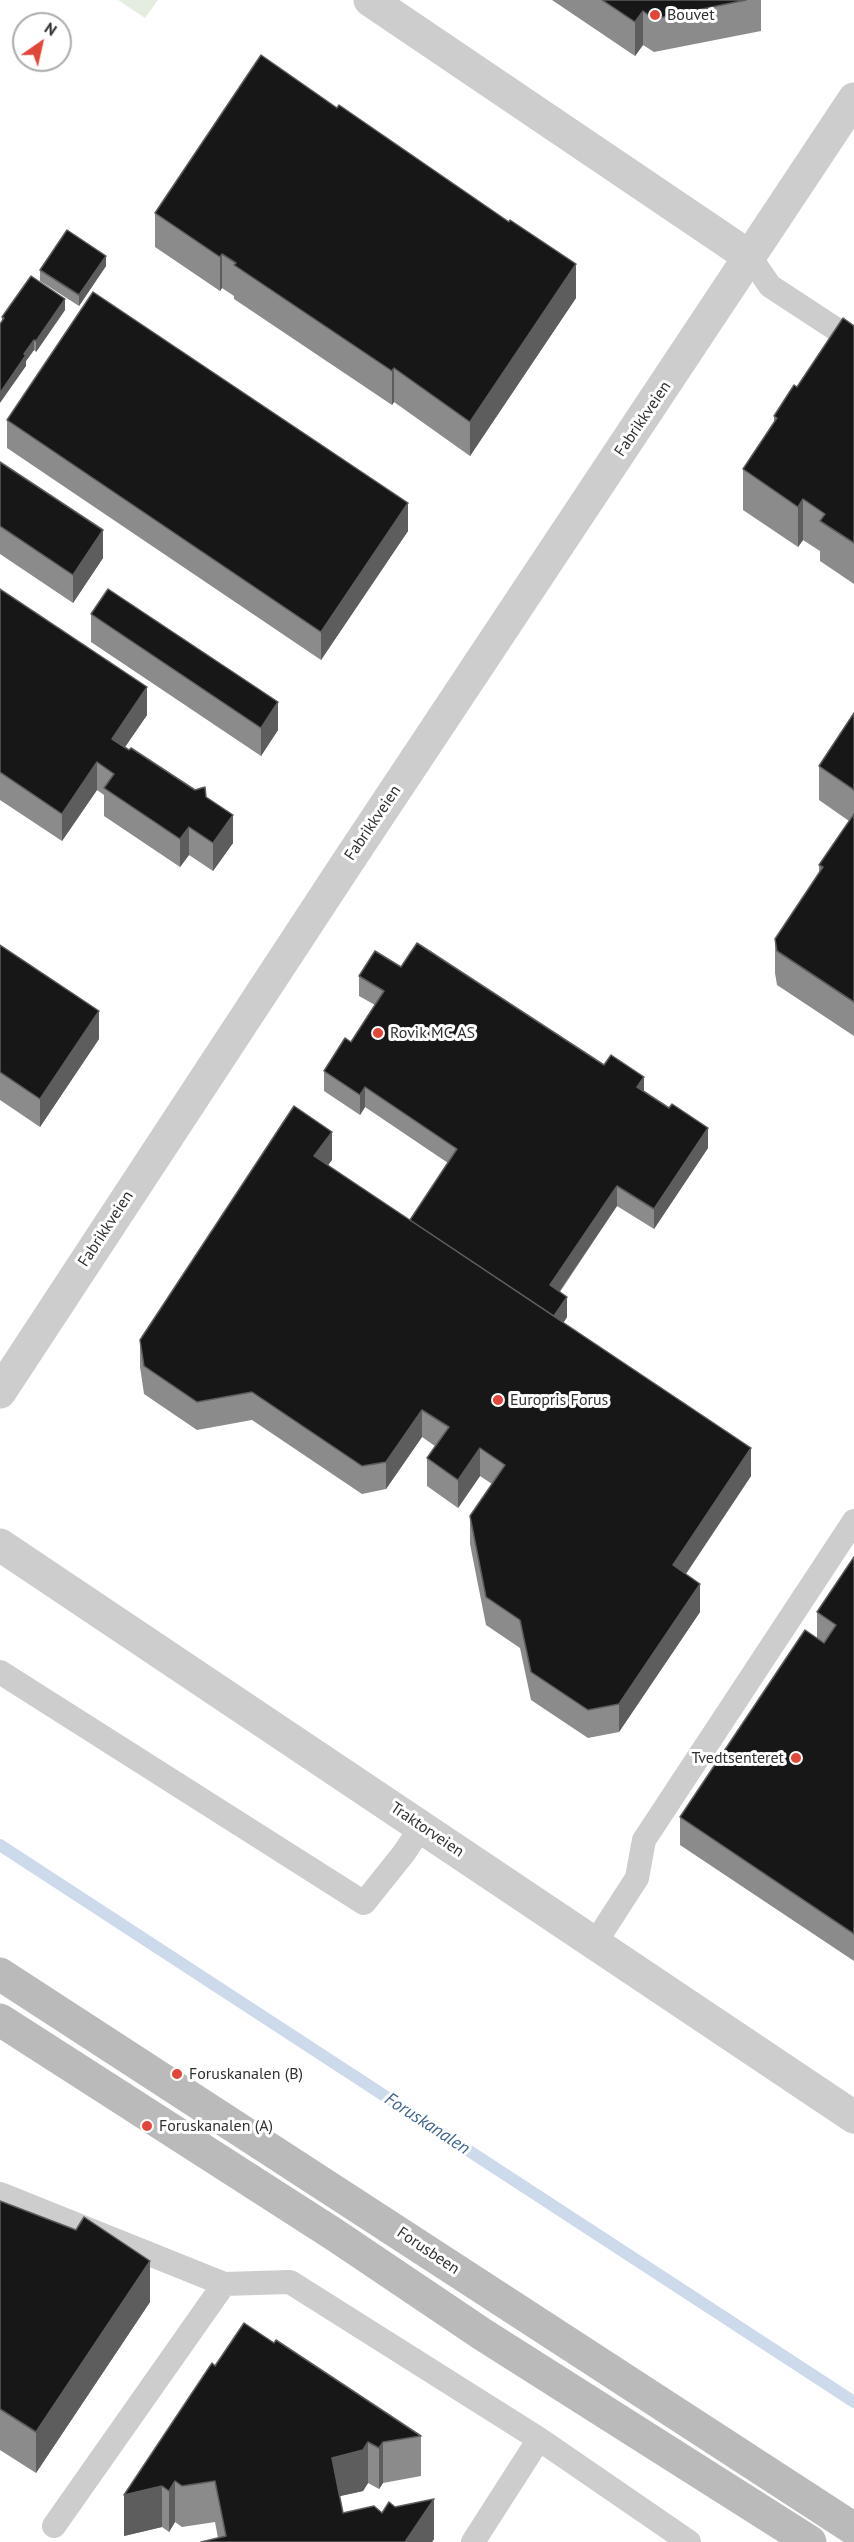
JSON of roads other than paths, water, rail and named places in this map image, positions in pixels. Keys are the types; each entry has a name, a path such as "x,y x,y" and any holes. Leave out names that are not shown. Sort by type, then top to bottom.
{"main road":[{"name":"Forusbeen","path":"0,1974 356,2202 501,2301 854,2529"},
{"path":"0,2020 325,2229 482,2334 810,2542"}],"street":[{"path":"370,0 750,257"},
{"name":"Fabrikkveien","path":"0,1392 347,863 854,99"},
{"name":"Traktorveien","path":"0,1545 854,2116"}],"lane":[{"path":"750,257 770,286 854,341"},
{"path":"595,1942 637,1878 644,1840 854,1521"},
{"path":"0,1672 364,1903 404,1853 422,1826"},
{"path":"0,2194 224,2283 290,2282 539,2439 689,2542"},
{"path":"54,2526 224,2283"},
{"path":"473,2542 539,2439"}],"waterway":[{"name":"Foruskanalen","path":"0,1845 854,2402"}],"place":[{"name":"Bouvet","path":"655,15"},
{"name":"Rovik MC AS","path":"378,1033"},
{"name":"Europris Forus","path":"498,1400"},
{"name":"Tvedtsenteret","path":"796,1758"},
{"name":"Foruskanalen (B)","path":"177,2074"},
{"name":"Foruskanalen (A)","path":"147,2126"}]}
